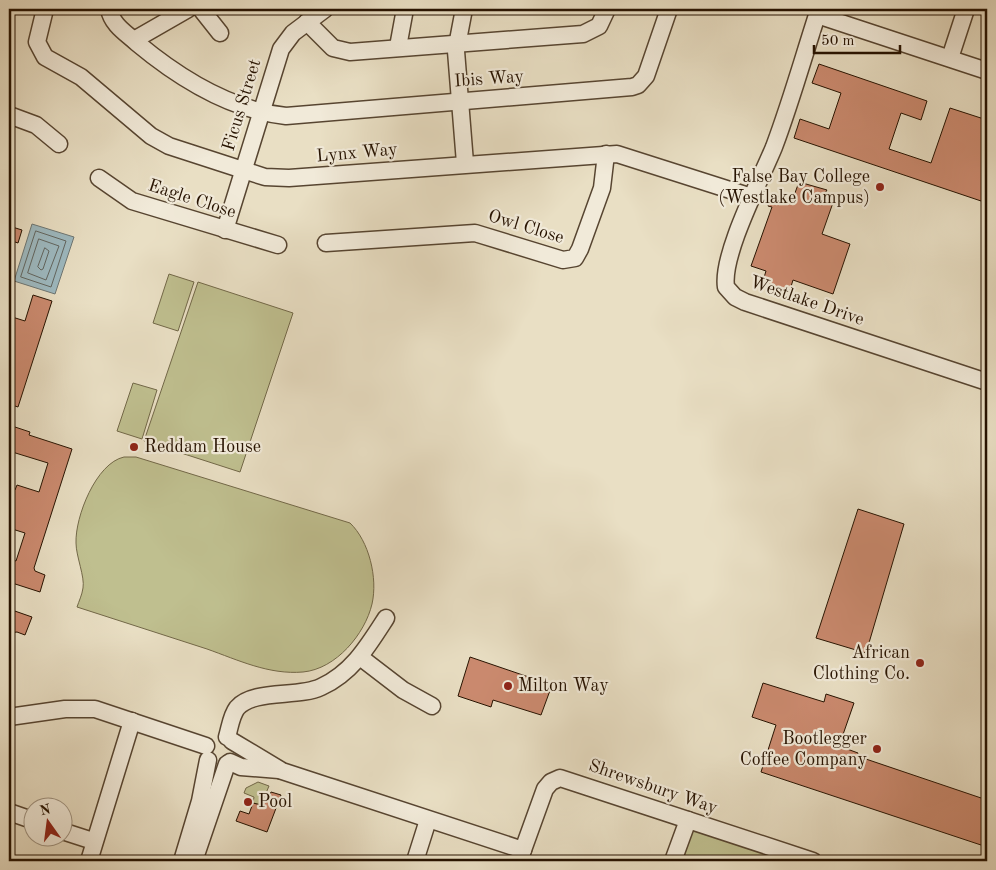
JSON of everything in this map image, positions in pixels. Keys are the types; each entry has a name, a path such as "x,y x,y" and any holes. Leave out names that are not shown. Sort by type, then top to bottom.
{"street":[{"name":"Lynx Way","path":"44,9 37,42 44,57 81,77 159,141 265,177 290,178 606,154 627,156 752,197"},
{"name":"Ibis Way","path":"109,9 114,23 183,79 226,99 260,111 286,116 624,89 638,85 646,76 669,9"},
{"path":"134,40 188,9"},
{"path":"201,9 220,33"},
{"name":"Ficus Street","path":"225,230 260,111 281,50 293,33 325,9"},
{"path":"398,47 405,9"},
{"path":"464,9 457,42 465,164"},
{"path":"307,22 328,45 340,51 583,34 599,26 607,9"},
{"path":"950,58 966,9"},
{"path":"818,12 987,72"},
{"name":"Westlake Drive","path":"818,12 777,138 752,197 725,274 726,287 735,297 779,314 987,382"},
{"path":"9,115 36,125 59,144"},
{"name":"Owl Close","path":"326,243 475,232 554,258 571,260 575,258 580,249 602,188 606,154"},
{"name":"Eagle Close","path":"99,178 132,200 278,245"},
{"path":"182,861 199,827 207,803 236,751 230,739 234,714 243,702 255,698 313,690 337,678 360,657 386,618"},
{"path":"360,657 403,690 432,706"},
{"path":"9,717 81,708 95,709 132,721 207,753 217,765 229,763 241,767 282,771"},
{"path":"88,861 132,721"},
{"path":"207,803 207,753 212,738 222,735 282,771"},
{"name":"Shrewsbury Way","path":"282,771 428,820 521,856 545,789 556,779 569,780 812,861"},
{"path":"9,812 22,817"},
{"path":"415,861 428,820"},
{"path":"673,861 688,820"},
{"path":"194,861 199,827"},
{"path":"72,834 93,841"}],"green space":[{"path":"169,274 194,282 178,331 153,323"},
{"path":"198,282 293,313 240,472 144,441"},
{"path":"133,383 157,390 142,439 117,431"},
{"path":"124,457 136,457 350,523 357,531 367,550 374,583 372,604 363,627 356,638 327,664 303,672 278,671 254,666 77,607 83,583 76,543 79,519 83,506 96,480 105,469 114,461"},
{"path":"258,782 269,786 261,805 253,803 254,797 244,793 246,788"},
{"path":"688,820 813,861 673,861"}],"water":[{"path":"32,224 74,237 55,294 14,281"}],"building":[{"path":"819,64 927,101 921,120 901,113 889,149 931,163 950,108 987,120 987,203 794,138 800,119 829,129 841,93 812,83"},
{"path":"799,182 827,190 825,193 835,197 822,234 850,244 833,294 793,280 789,293 762,284 766,271 751,266 772,207 768,206 772,194 792,201"},
{"path":"9,226 22,230 18,243 9,240"},
{"path":"33,295 52,301 18,407 9,404 9,316 25,321"},
{"path":"9,425 30,432 29,435 72,449 34,568 35,571 45,575 40,592 9,582 9,559 16,561 25,533 9,528 9,495 11,489 15,490 17,485 39,492 48,463 9,451"},
{"path":"858,509 904,524 866,653 816,638"},
{"path":"9,609 32,617 25,635 17,632 9,633"},
{"name":"Milton Way","path":"470,657 552,685 541,715 493,700 491,707 458,696"},
{"path":"763,683 824,702 826,694 854,703 839,746 858,753 857,756 987,800 987,847 761,772 776,725 752,717"},
{"path":"271,792 281,795 267,832 236,821 240,811 249,814 253,803 261,805 262,800 267,802"}],"place":[{"name":"False Bay College (Westlake Campus)","path":"880,187"},
{"name":"Reddam House","path":"134,447"},
{"name":"African Clothing Co.","path":"920,663"},
{"name":"Milton Way","path":"508,686"},
{"name":"Bootlegger Coffee Company","path":"877,749"},
{"name":"Pool","path":"248,802"}]}
